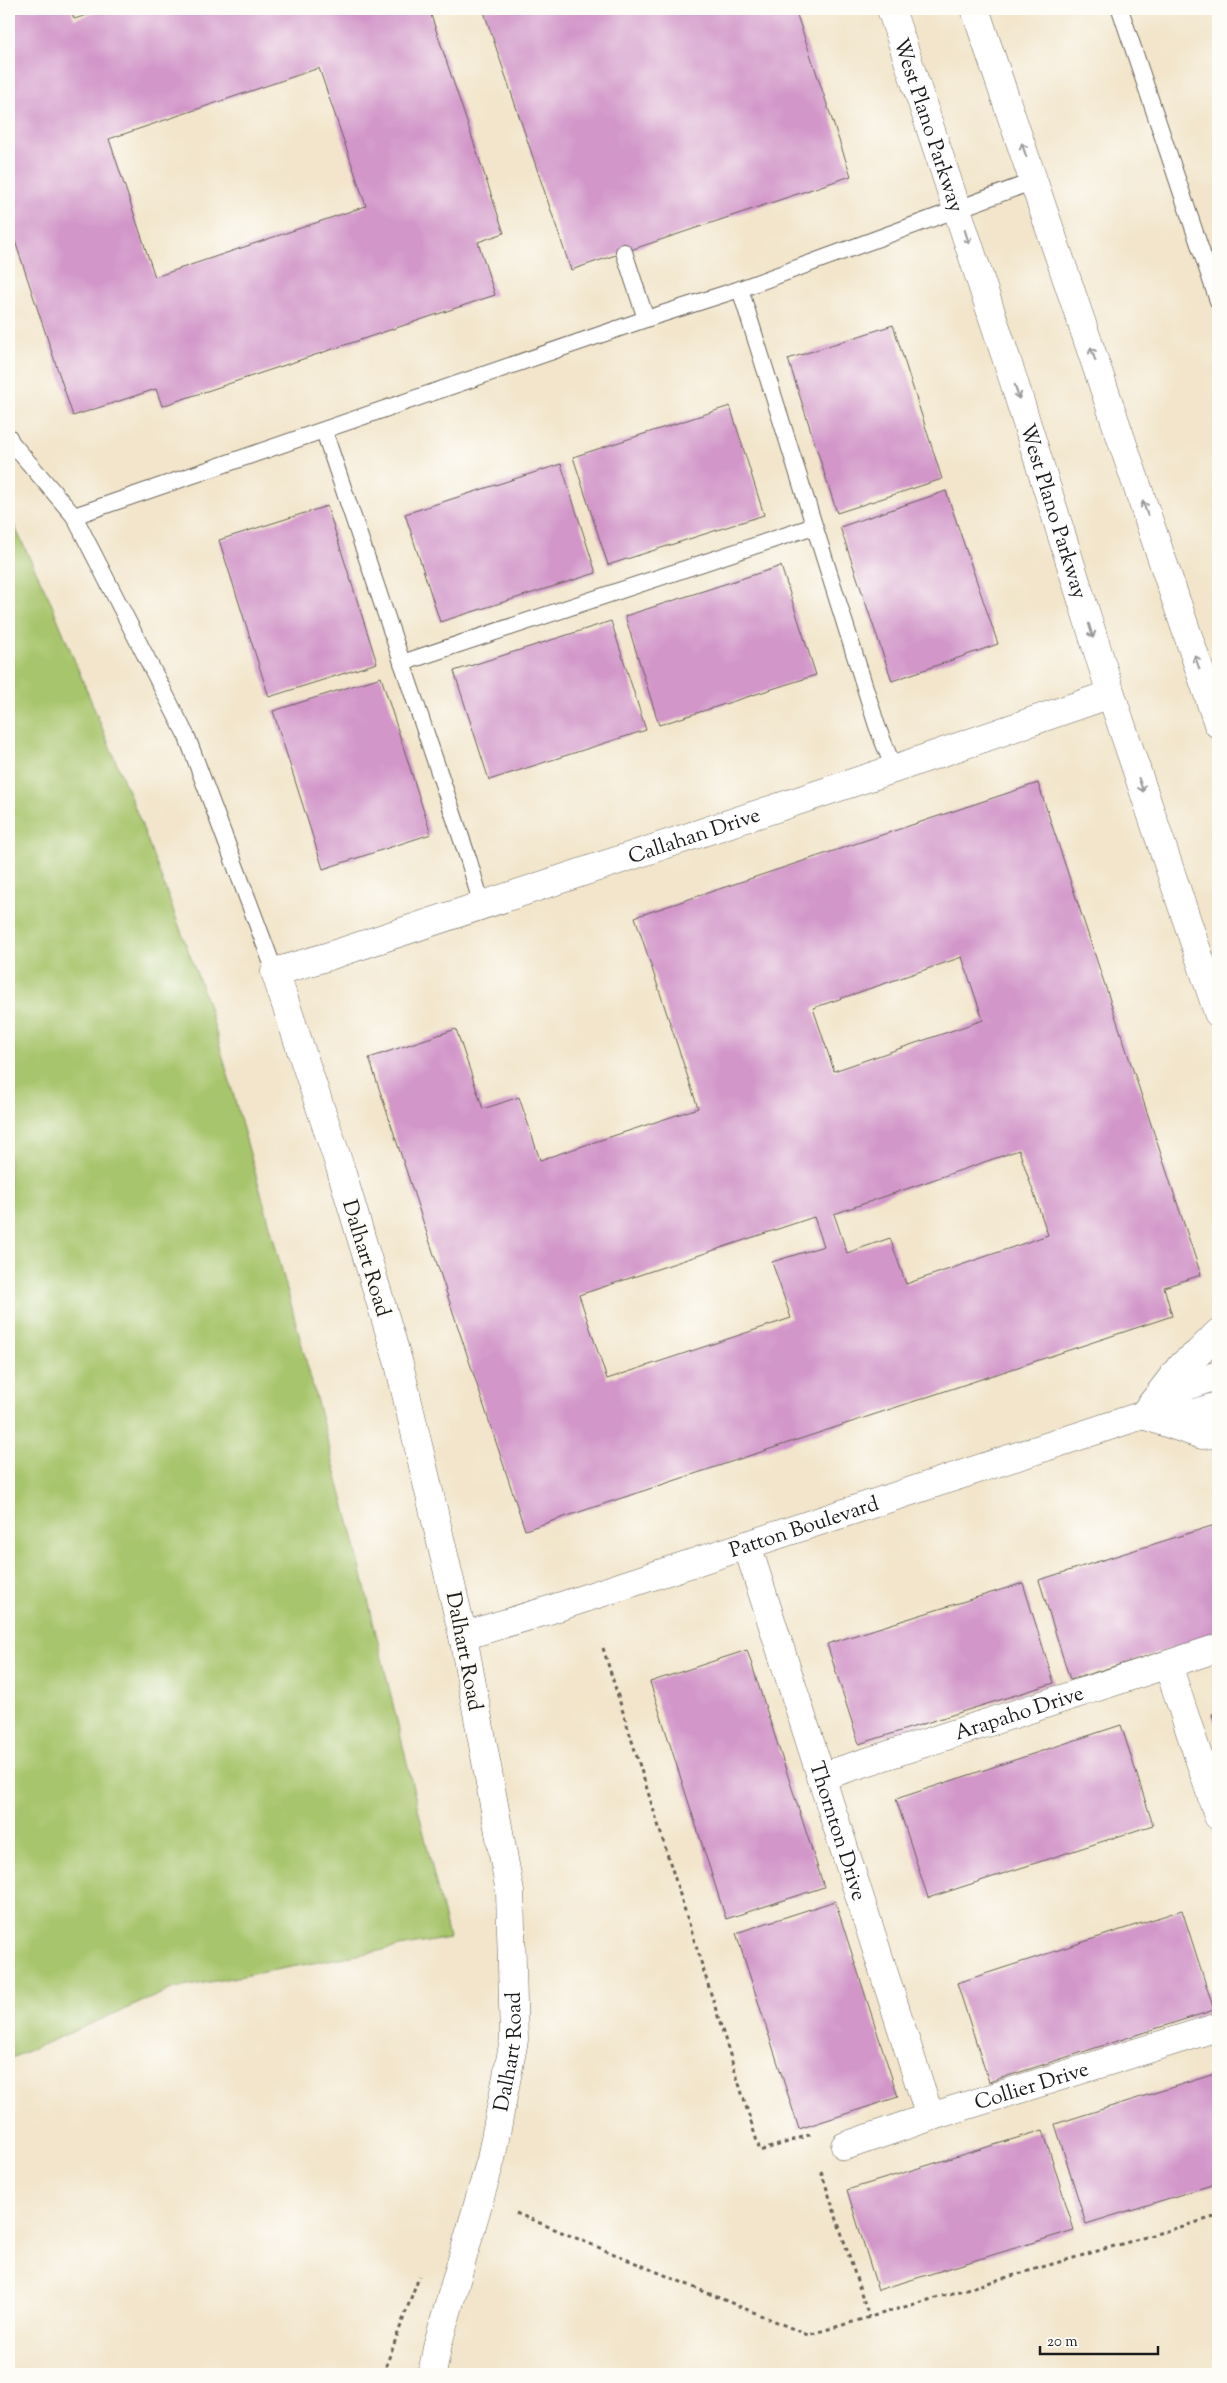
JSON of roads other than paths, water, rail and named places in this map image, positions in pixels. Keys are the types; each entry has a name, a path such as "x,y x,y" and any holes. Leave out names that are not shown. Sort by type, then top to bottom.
{"street":[{"name":"West Plano Parkway","path":"891,9 958,210 1111,694 1218,1012"},
{"path":"975,9 1218,724"},
{"name":"Callahan Drive","path":"275,972 482,906 894,769 1111,694"},
{"name":"Dalhart Road","path":"275,972 340,1167 400,1364 463,1636 510,1892 514,2040 491,2159 438,2343 432,2374"},
{"path":"1218,1333 1198,1353 1180,1366 1143,1415 1202,1435 1218,1434"},
{"name":"Patton Boulevard","path":"463,1636 1143,1415 1187,1386 1218,1375"},
{"name":"Patton Boulevard","path":"1143,1415 1196,1413 1218,1406"},
{"name":"Thornton Drive","path":"747,1545 820,1778 930,2116"},
{"name":"Arapaho Drive","path":"820,1778 1218,1648"},
{"path":"1168,1664 1218,1816"},
{"name":"Collier Drive","path":"845,2146 930,2116 1218,2027"},
{"name":"Dalhart Road","path":"423,2374 438,2343"}],"lane":[{"path":"1120,9 1218,301"},
{"path":"74,516 646,319 740,289 1034,181"},
{"path":"624,252 646,319"},
{"path":"740,289 877,726 894,769"},
{"path":"324,431 470,861 482,906"},
{"path":"9,436 11,442 74,516 187,737 275,972"},
{"path":"402,663 814,526"}]}
